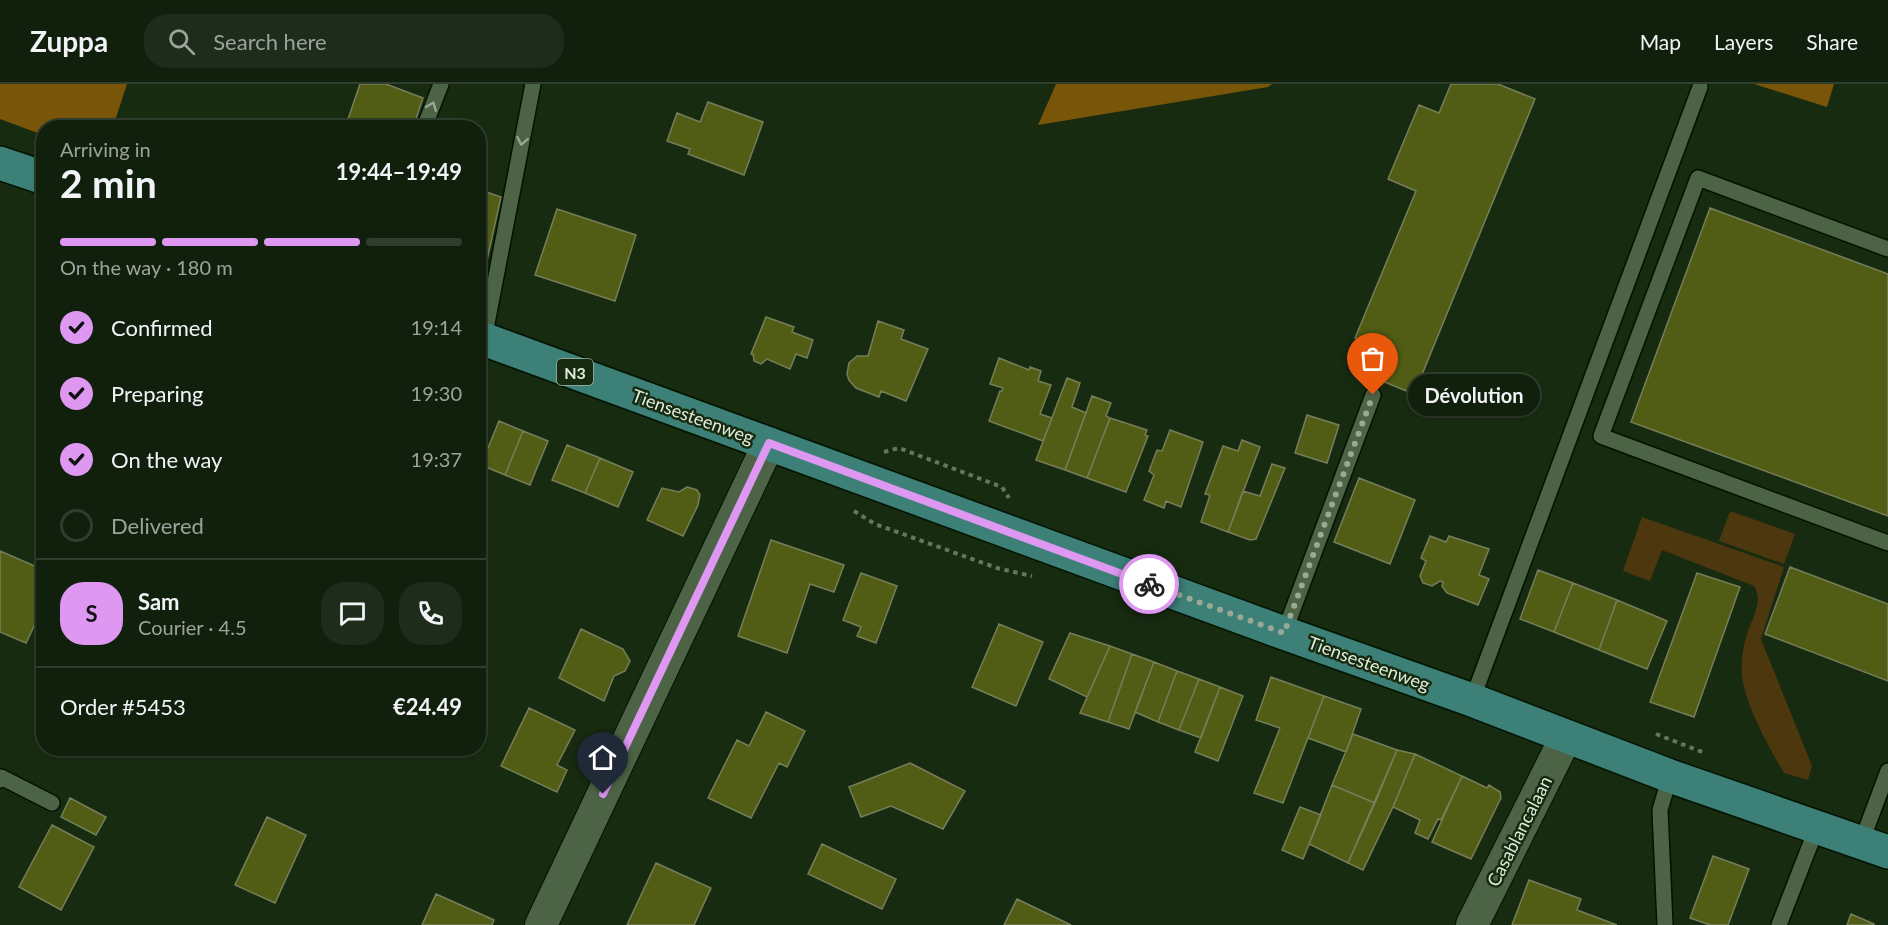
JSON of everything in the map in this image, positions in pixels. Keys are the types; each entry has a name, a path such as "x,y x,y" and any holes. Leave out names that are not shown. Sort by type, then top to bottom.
{"main road":[{"path":"0,163 36,175"},
{"name":"Tiensesteenweg","path":"486,339 1472,700 1670,776 1874,847"}],"street":[{"path":"541,925 769,443"},
{"name":"Casablancalaan","path":"1472,925 1566,737"}],"lane":[{"path":"427,120 441,84"},
{"path":"486,318 533,84"},
{"path":"1472,700 1700,87"},
{"path":"1888,249 1698,178 1601,436 1888,543"},
{"path":"1284,633 1373,395"},
{"path":"1874,847 1888,771"},
{"path":"1665,925 1660,810 1670,776"},
{"path":"0,780 1,777 51,802"},
{"path":"1779,925 1817,827"}],"shaded area":[{"path":"0,84 127,84 115,120 36,120 36,132 0,119"},
{"path":"1056,84 1272,84 1268,87 1038,125"},
{"path":"1754,84 1834,84 1827,107"},
{"path":"1730,511 1795,534 1784,564 1719,541"},
{"path":"1642,517 1784,567 1761,639 1812,766 1808,780 1784,773 1758,726 1744,687 1743,649 1758,598 1754,586 1662,550 1650,581 1623,571"}],"building":[{"path":"360,84 386,84 423,98 416,120 348,120"},
{"path":"1451,84 1498,84 1535,99 1414,394 1360,372 1371,345 1355,338 1416,191 1388,179 1419,105 1439,113"},
{"path":"708,102 763,122 744,175 688,154 690,149 667,141 677,113 700,122"},
{"path":"486,192 501,197 486,260"},
{"path":"1710,208 1888,274 1888,516 1631,422"},
{"path":"557,209 636,235 615,301 535,275"},
{"path":"766,317 794,327 792,332 813,340 807,358 796,354 790,369 767,359 761,364 754,361 753,354 751,354"},
{"path":"878,321 904,330 901,339 928,349 906,401 881,391 879,397 856,388 849,380 847,374 849,363 857,356 868,356"},
{"path":"999,358 1029,370 1030,367 1041,371 1038,381 1051,385 1040,414 1052,418 1043,441 989,421 1003,388 990,384"},
{"path":"1067,378 1080,383 1072,407 1086,413 1065,470 1036,460"},
{"path":"1092,396 1111,403 1106,416 1110,418 1087,478 1065,470"},
{"path":"1307,415 1339,425 1327,463 1295,453"},
{"path":"1110,418 1147,430 1145,435 1148,436 1126,492 1087,478"},
{"path":"499,421 523,431 505,475 486,467 486,453"},
{"path":"1170,430 1203,442 1181,507 1166,501 1164,508 1144,500 1154,475 1149,471 1157,450 1162,451"},
{"path":"523,431 548,441 530,485 505,475"},
{"path":"1242,440 1260,447 1228,532 1201,522 1210,495 1205,494 1223,446 1238,451"},
{"path":"567,445 600,458 585,493 552,480"},
{"path":"600,458 633,472 618,507 585,493"},
{"path":"1272,464 1285,468 1256,539 1250,540 1228,532 1243,491 1260,496"},
{"path":"1359,478 1415,500 1390,564 1334,542"},
{"path":"687,487 697,490 700,495 698,505 683,536 647,520 662,488 679,492"},
{"path":"1430,536 1446,542 1449,536 1489,549 1479,575 1489,579 1478,605 1447,593 1442,586 1443,582 1440,581 1432,586 1423,583 1420,576 1426,561 1421,558"},
{"path":"771,540 844,565 834,592 810,584 787,653 738,636"},
{"path":"0,551 36,567 36,622 26,643 0,632"},
{"path":"1790,567 1888,604 1888,681 1765,634"},
{"path":"1538,570 1573,583 1554,632 1520,619"},
{"path":"861,573 897,586 876,643 857,636 861,627 843,620"},
{"path":"1697,573 1740,587 1694,717 1650,702"},
{"path":"1573,583 1617,600 1599,650 1554,632"},
{"path":"1617,600 1667,621 1647,669 1599,650"},
{"path":"999,624 1043,642 1016,706 972,687"},
{"path":"581,629 623,649 630,661 625,671 614,676 604,701 559,678"},
{"path":"1070,633 1110,646 1087,697 1049,679"},
{"path":"1110,646 1132,654 1108,722 1080,713"},
{"path":"1132,654 1154,662 1129,729 1108,722"},
{"path":"1154,662 1177,671 1158,722 1135,712"},
{"path":"1177,671 1199,679 1179,730 1158,722"},
{"path":"1271,677 1324,696 1283,803 1254,793 1280,728 1256,720"},
{"path":"1199,679 1220,687 1201,738 1179,730"},
{"path":"1220,687 1243,696 1218,761 1195,752"},
{"path":"1324,696 1361,709 1346,752 1308,738"},
{"path":"529,708 575,730 557,765 567,770 557,792 501,766"},
{"path":"766,712 805,731 787,767 779,763 751,818 708,798 737,740 749,746"},
{"path":"1353,734 1397,750 1375,803 1332,785"},
{"path":"1397,750 1415,754 1363,870 1348,863"},
{"path":"1415,754 1462,776 1441,820 1438,819 1428,839 1415,833 1420,820 1393,807"},
{"path":"910,763 965,791 943,829 891,806 861,817 849,787"},
{"path":"1462,776 1487,788 1489,785 1500,792 1501,798 1471,859 1432,842"},
{"path":"1332,785 1375,803 1348,863 1309,844"},
{"path":"70,798 106,817 96,835 61,817"},
{"path":"1300,807 1321,815 1303,859 1282,850"},
{"path":"267,817 306,835 275,903 235,885"},
{"path":"52,825 94,847 61,910 19,887"},
{"path":"822,844 896,879 882,909 808,874"},
{"path":"1713,856 1749,869 1728,925 1710,925 1690,918"},
{"path":"656,863 711,888 694,925 627,925"},
{"path":"1529,880 1581,899 1577,910 1617,925 1512,925"},
{"path":"436,894 494,920 492,925 422,925"},
{"path":"1017,899 1071,925 1004,925"},
{"path":"1851,914 1874,924 1874,925 1847,925"}],"way so far":[{"path":"1149,584 1284,633 1373,395"}],"place":[{"name":"Dévolution","path":"1373,395"}],"route":[{"path":"603,794 769,443 1149,584"}]}
